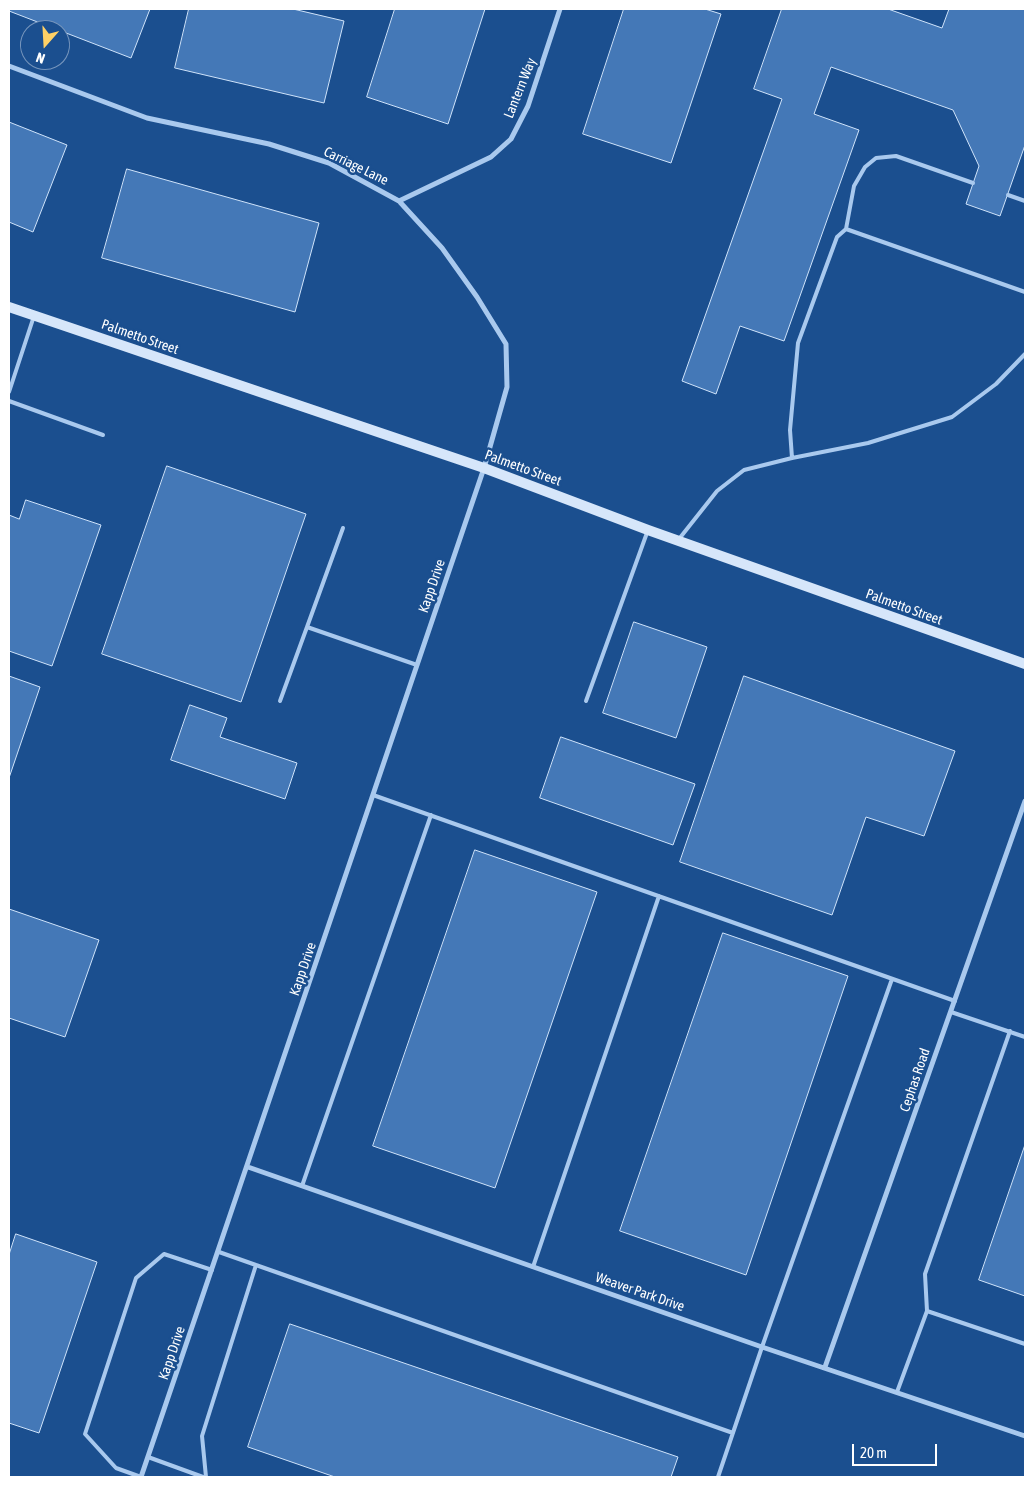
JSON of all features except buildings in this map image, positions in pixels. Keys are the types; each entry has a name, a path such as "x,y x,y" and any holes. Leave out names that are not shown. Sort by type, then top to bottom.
{"street":[{"name":"Lantern Way","path":"399,201 491,157 511,138 528,106 560,9"},
{"name":"Carriage Lane","path":"9,66 147,118 270,144 329,163 399,201 442,248 477,297 506,344 507,387 484,468"},
{"name":"Palmetto Street","path":"9,307 484,468 678,541 1025,664"},
{"name":"Kapp Drive","path":"141,1477 248,1167 484,468"},
{"name":"Cephas Road","path":"825,1367 1025,801"},
{"name":"Weaver Park Drive","path":"248,1167 762,1347 1025,1436"}],"lane":[{"path":"792,458 790,430 798,343 837,237 846,229 854,186 865,168 876,158 896,156 973,183"},
{"path":"1008,195 1025,201"},
{"path":"846,229 1025,292"},
{"path":"9,392 34,316"},
{"path":"678,541 717,491 744,470 792,458 868,443 952,417 996,384 1025,354"},
{"path":"9,401 103,436"},
{"path":"280,702 343,528"},
{"path":"586,701 648,530"},
{"path":"307,627 417,665"},
{"path":"373,795 954,1001"},
{"path":"302,1186 431,816"},
{"path":"533,1267 659,896"},
{"path":"718,1477 892,979"},
{"path":"951,1012 1025,1037"},
{"path":"897,1392 927,1311 925,1274 1010,1031"},
{"path":"219,1252 734,1433"},
{"path":"141,1477 116,1468 85,1434 136,1278 164,1254 212,1270"},
{"path":"148,1457 204,1477 202,1436 256,1265"},
{"path":"927,1311 1025,1344"}]}
